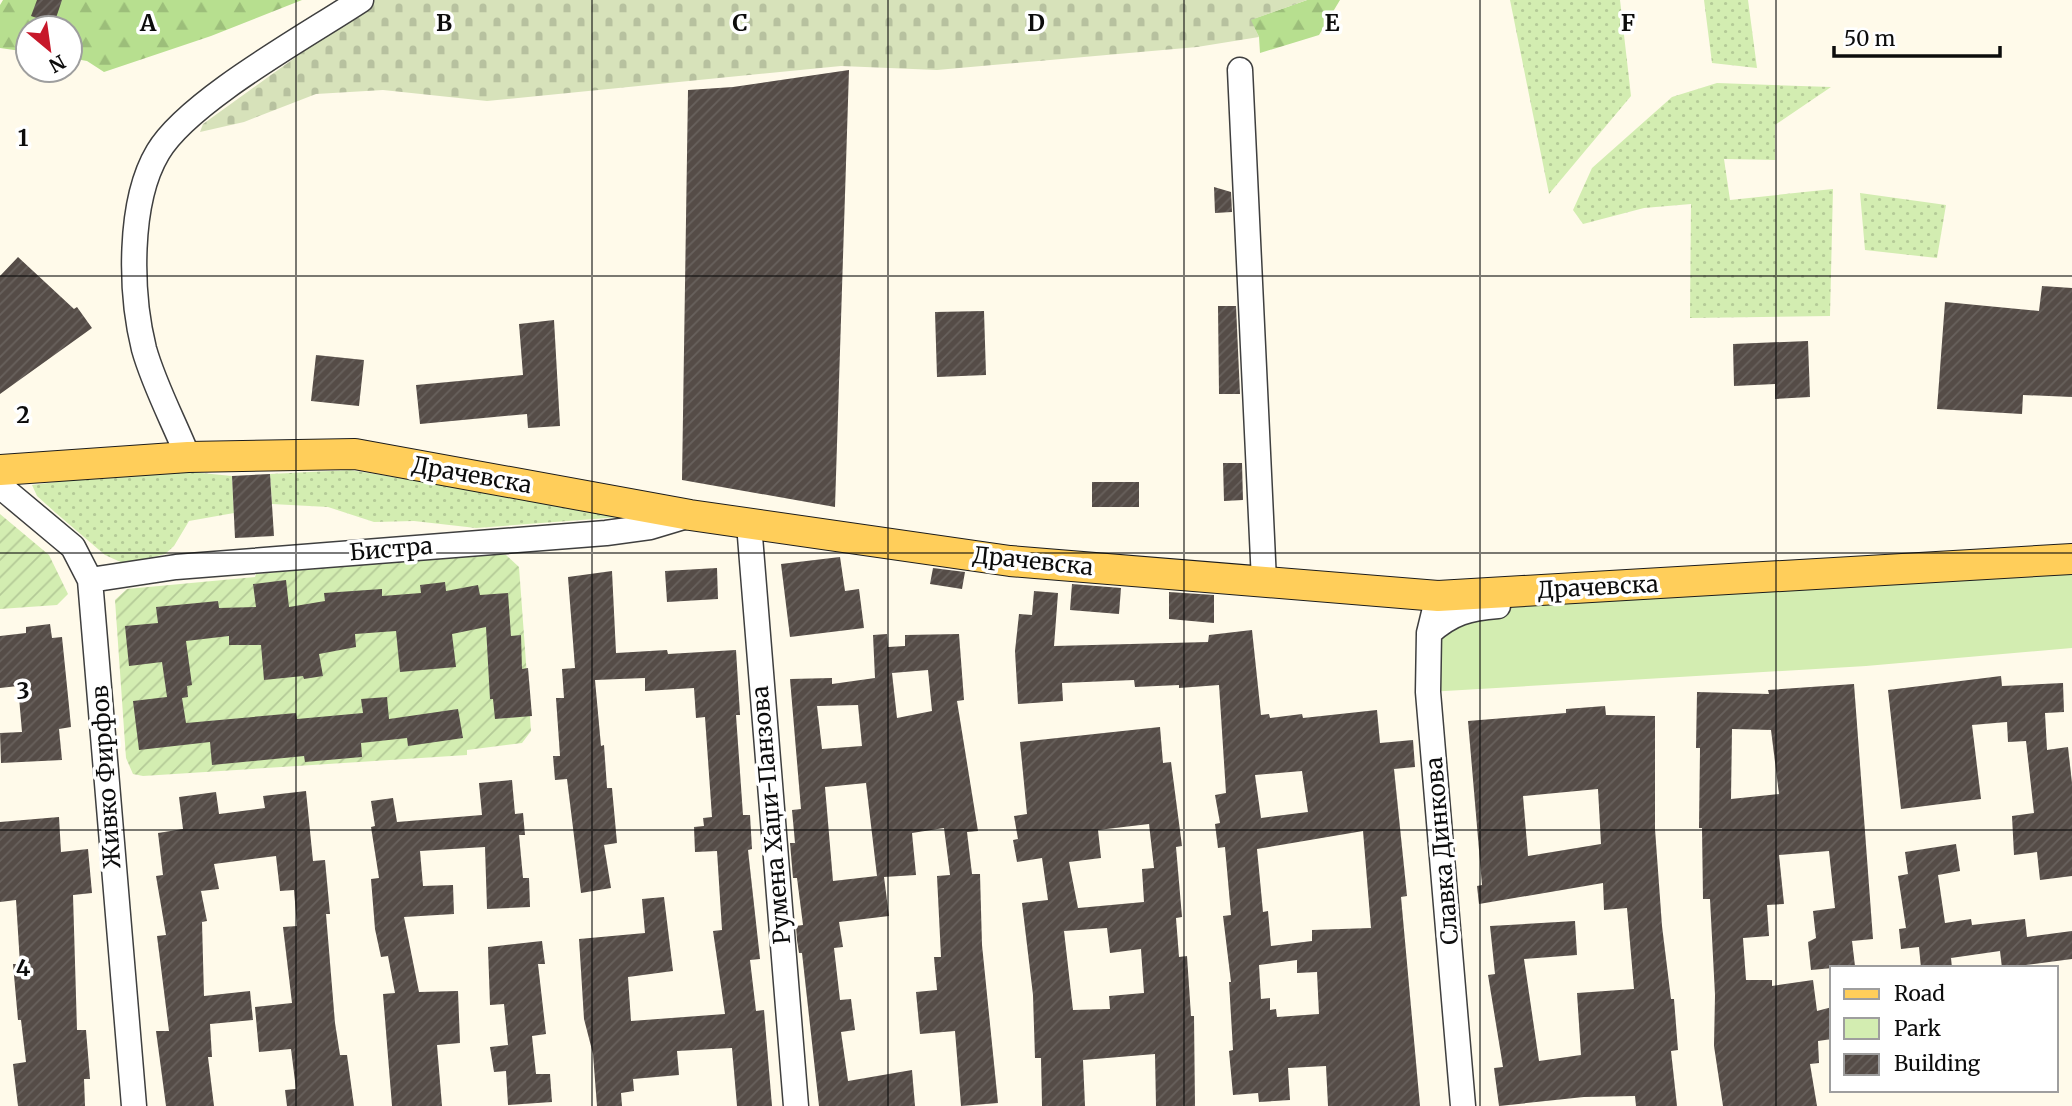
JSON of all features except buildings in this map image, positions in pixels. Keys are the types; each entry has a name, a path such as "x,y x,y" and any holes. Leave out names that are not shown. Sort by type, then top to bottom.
{"main road":[{"name":"Драчевска","path":"0,470 188,457 355,454 691,515 1010,561 1438,596 2072,559"}],"street":[{"path":"188,457 144,349 136,294 137,205 158,151 197,110 361,0"},
{"path":"1240,71 1265,581"},
{"name":"Живко Фирфов","path":"0,486 73,547 90,580 134,1106"},
{"name":"Бистра","path":"90,580 189,566 606,533 650,527 691,515"},
{"name":"Румена Хаџи-Панзова","path":"749,524 796,1106"},
{"path":"1429,633 1446,618 1471,608 1576,600 1602,587"},
{"name":"Славка Динкова","path":"1438,596 1429,633 1428,692 1464,1106"}],"green space":[{"path":"3,0 302,0 211,36 104,72 84,60 84,14 14,14 14,50 0,48 0,5"},
{"path":"375,0 1307,0 1251,20 1259,37 1197,47 937,70 841,66 487,101 383,90 316,94 244,122 200,132 203,124"},
{"path":"1307,0 1340,0 1319,35 1260,53 1259,37 1250,20"},
{"path":"1510,0 1620,0 1631,96 1549,194"},
{"path":"1704,0 1748,0 1757,68 1712,63"},
{"path":"1717,83 1831,87 1775,125 1775,160 1724,159 1730,200 1833,189 1830,316 1690,318 1691,204 1644,208 1583,224 1573,210 1592,168 1672,97"},
{"path":"1860,193 1946,205 1937,258 1865,250"},
{"path":"161,469 232,476 234,513 189,521 174,546 165,554 125,564 105,555 37,496 32,485"},
{"path":"350,470 634,516 476,528 414,521 374,522 328,507 272,504 270,474"},
{"path":"0,514 49,555 68,594 57,605 0,609"},
{"path":"506,555 519,567 531,731 522,743 467,750 467,755 143,776 133,774 126,758 115,600 127,589 255,577 256,574"},
{"path":"2072,559 2072,648 1866,666 1428,692 1438,596"}]}
